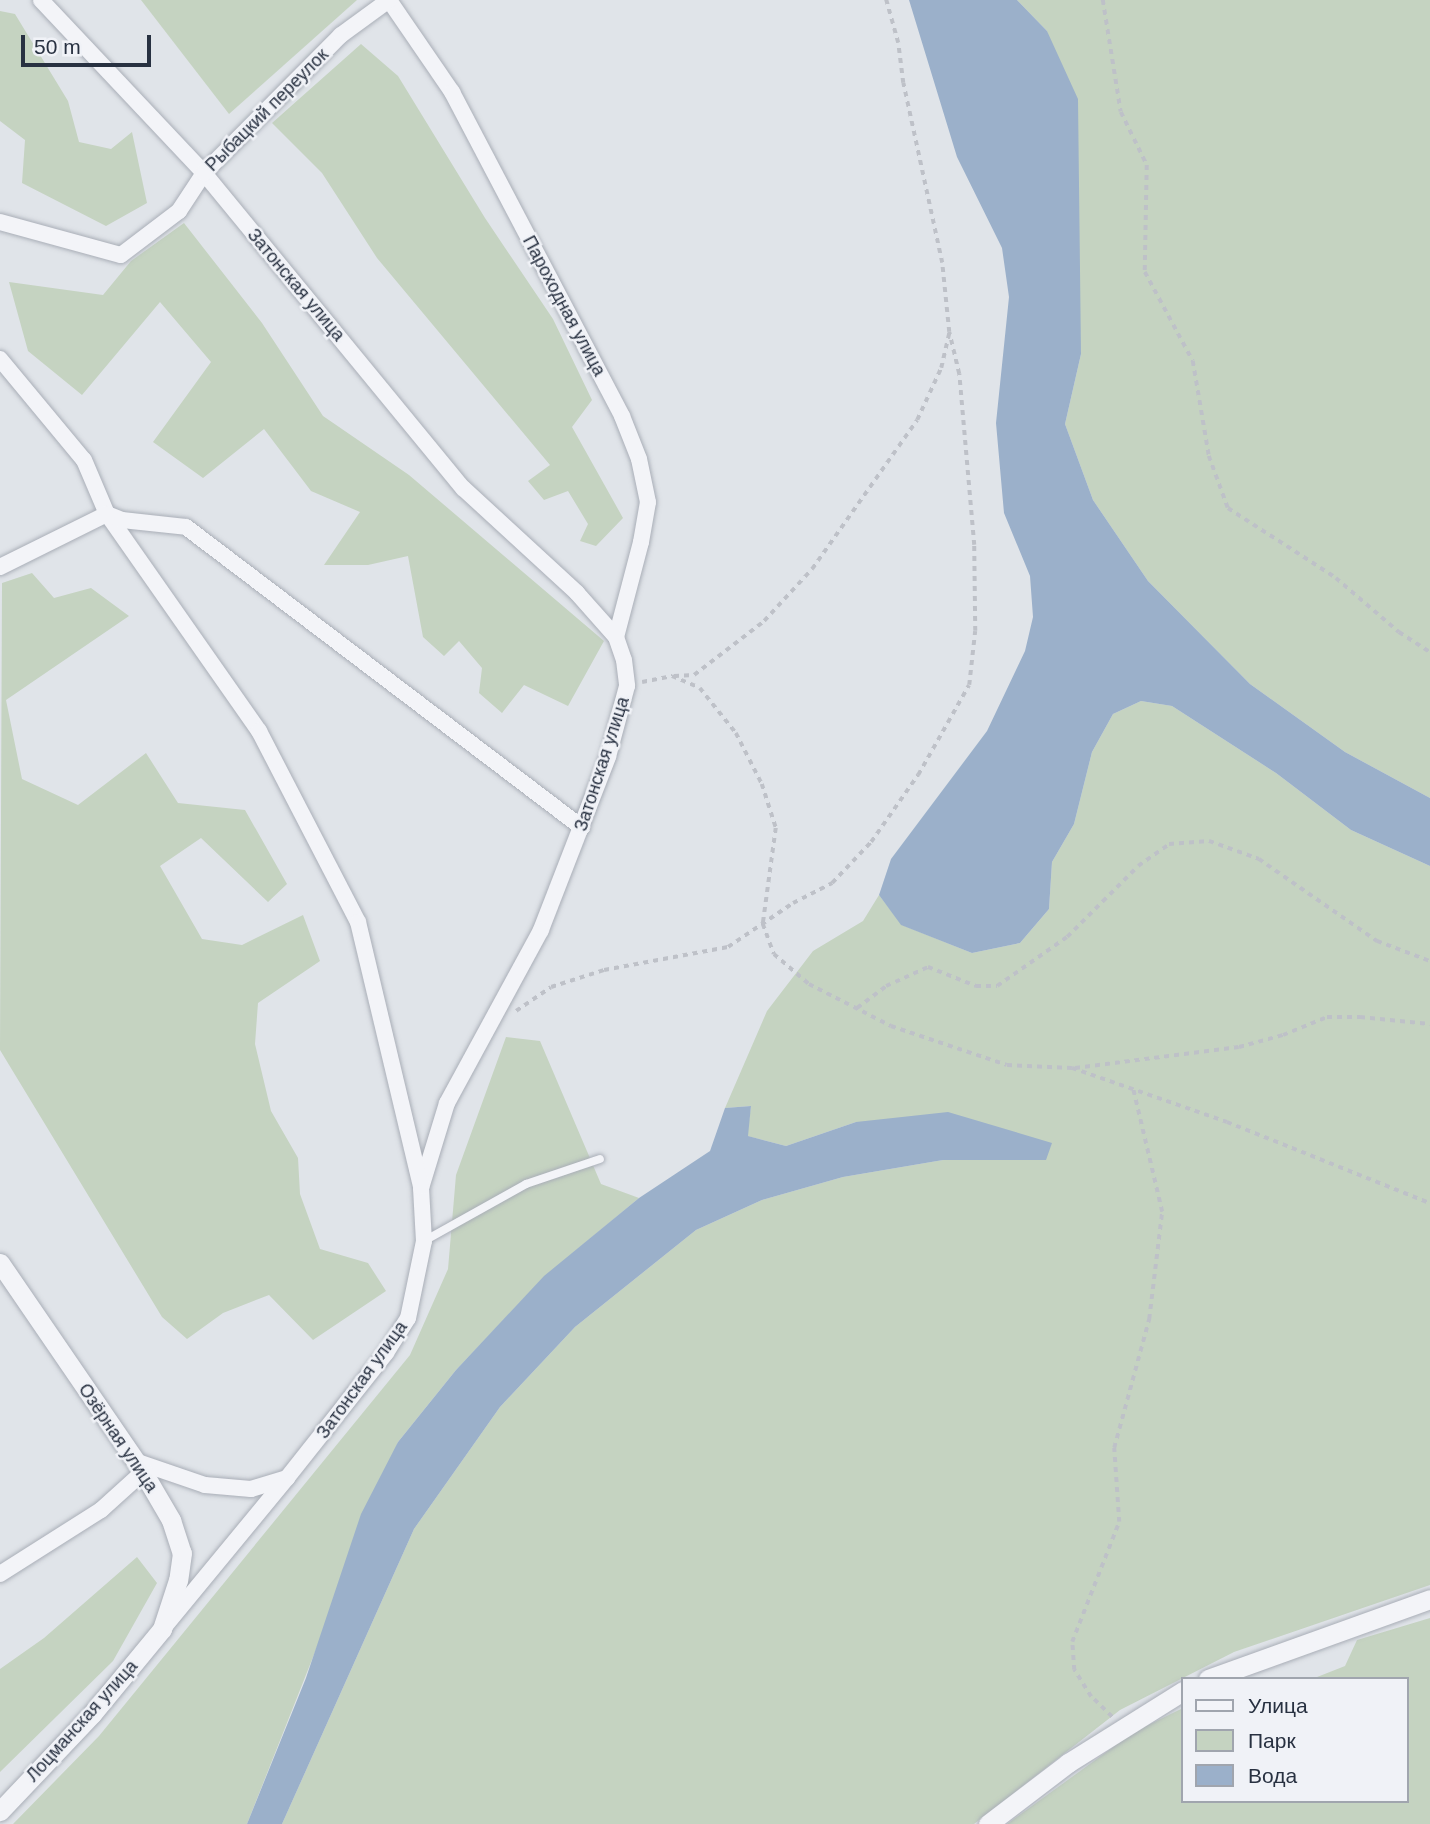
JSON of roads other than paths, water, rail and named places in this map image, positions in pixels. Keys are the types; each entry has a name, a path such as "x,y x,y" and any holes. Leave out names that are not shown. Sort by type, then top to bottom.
{"street":[{"name":"Затонская улица","path":"41,0 204,173 463,488 577,593 616,637 624,660 627,686 608,757 541,930 447,1102 421,1188 424,1241 408,1318 386,1353 162,1629"},
{"name":"Рыбацкий переулок","path":"0,222 121,255 179,211 204,173 341,35 389,0"},
{"name":"Пароходная улица","path":"389,0 452,92 622,416 639,459 648,502 641,542 616,637"},
{"path":"0,359 84,460 107,514 259,732 358,922 421,1188"},
{"path":"0,567 107,514 122,520 186,527 582,828"},
{"name":"Озёрная улица","path":"0,1263 139,1467 171,1520 182,1553 178,1580 162,1629"},
{"path":"0,1574 101,1510 139,1467 205,1485 251,1489 287,1478"},
{"path":"1214,1677 1430,1599"},
{"name":"Лоцманская улица","path":"0,1811 92,1714 162,1629"},
{"path":"988,1824 1122,1726 1182,1692"}],"lane":[{"path":"424,1241 526,1184 600,1159"}],"water":[{"path":"909,0 1017,0 1047,31 1078,99 1081,354 1065,424 1093,500 1148,581 1250,684 1345,752 1430,798 1430,866 1351,830 1276,773 1172,706 1141,701 1113,714 1092,752 1074,824 1052,862 1049,909 1020,943 972,953 901,925 879,895 891,859 987,731 1025,651 1033,617 1030,576 1004,513 996,423 1009,297 1002,248 957,157"},
{"path":"751,1106 748,1136 786,1146 856,1122 948,1112 1052,1143 1046,1160 943,1160 843,1177 762,1200 696,1230 575,1327 500,1407 414,1529 282,1824 247,1824 306,1678 361,1514 398,1442 456,1370 544,1276 639,1198 710,1151 725,1108"}]}
